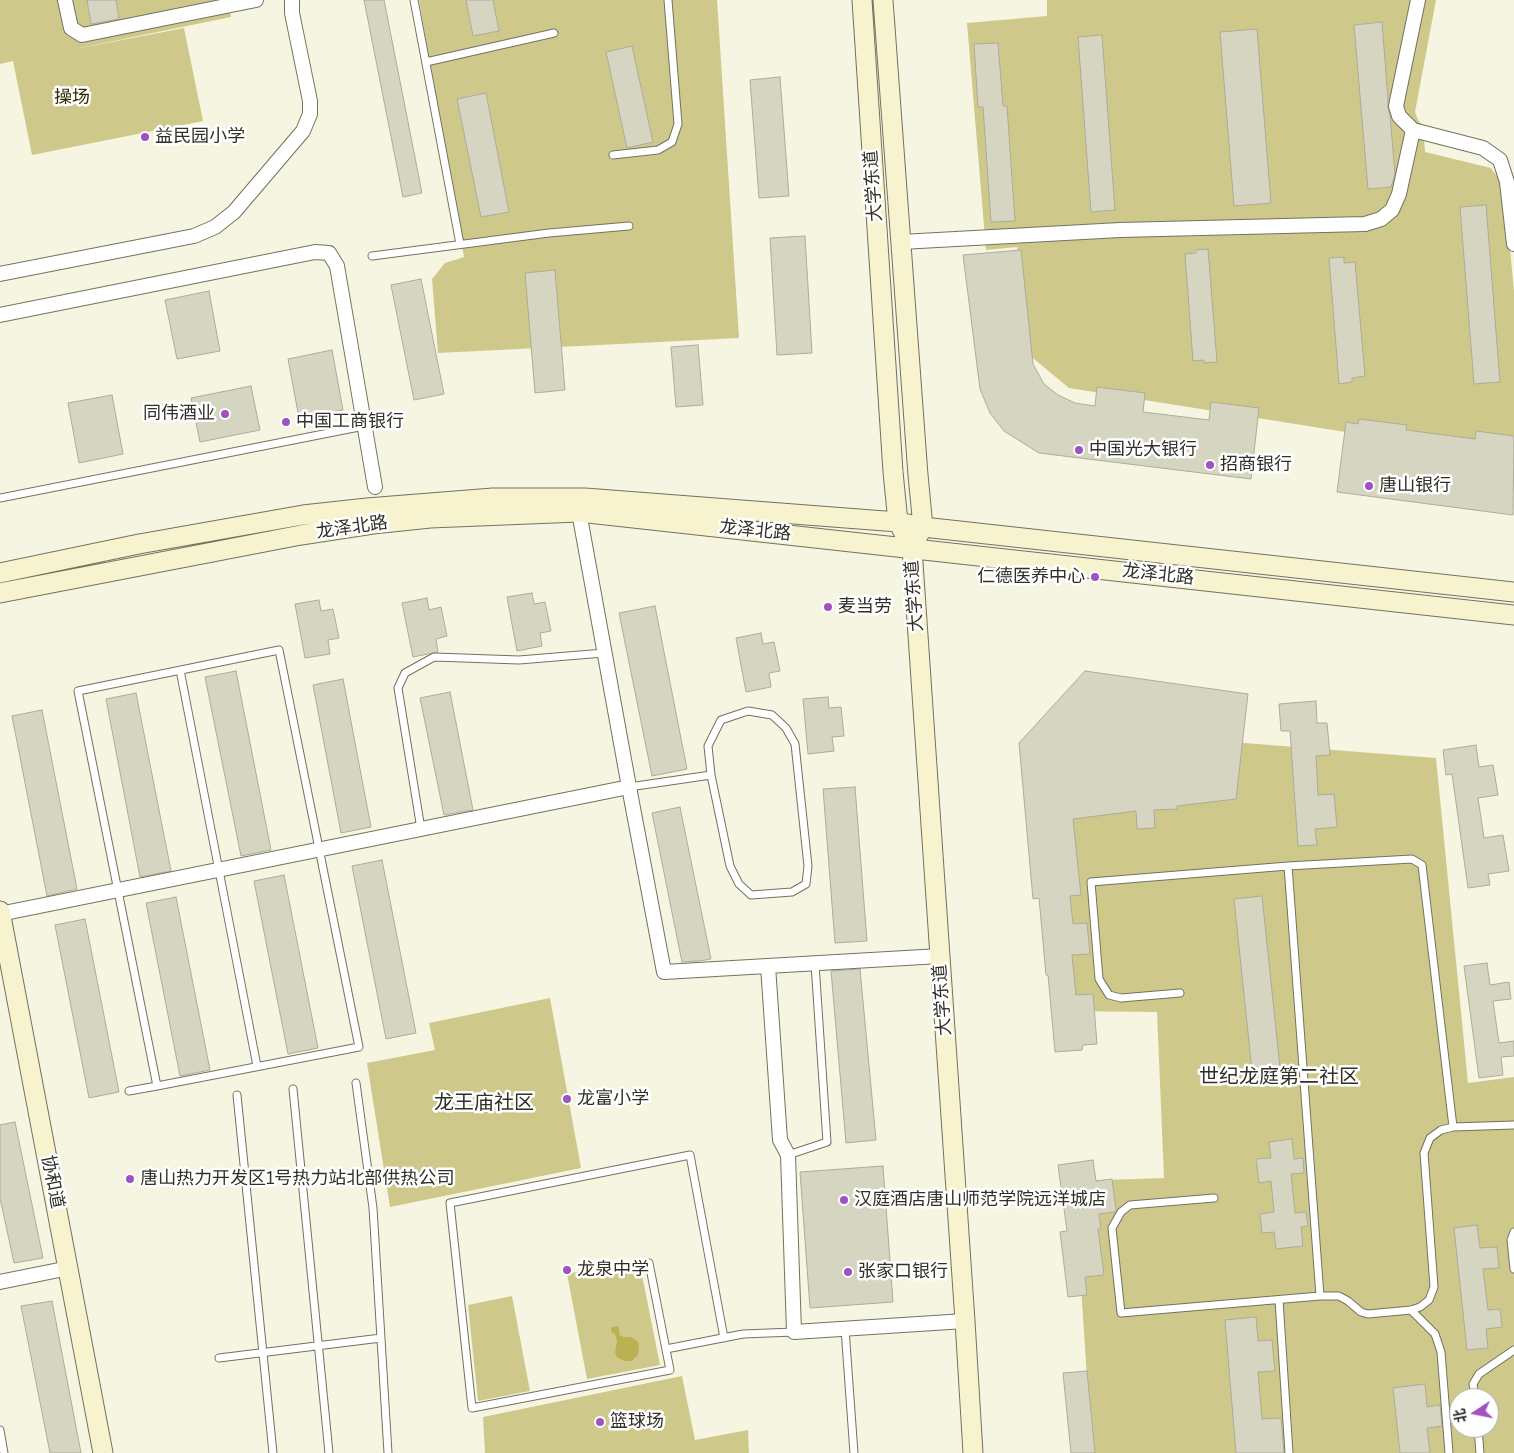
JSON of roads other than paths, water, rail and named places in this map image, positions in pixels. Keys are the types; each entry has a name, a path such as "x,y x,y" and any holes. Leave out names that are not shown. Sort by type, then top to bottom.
{"main road":[{"name":"大学东道","path":"862,0 893,472 898,522 912,548 973,1453"},
{"name":"大学东道","path":"883,0 923,527 912,548"},
{"name":"龙泽北路","path":"0,573 139,544 303,515 493,498 582,505 898,522 923,527 1514,590"},
{"name":"龙泽北路","path":"0,593 273,540 364,525 582,505 912,548 1514,615"},
{"name":"协和道","path":"0,912 103,1453"}],"street":[{"path":"65,0 71,28 82,34 256,0"},
{"path":"0,274 194,236 215,227 234,212 303,130 310,114 310,102 292,13 292,0"},
{"path":"1418,0 1396,106 1399,116 1413,130 1483,148 1500,160 1507,182 1514,244"},
{"path":"901,242 1120,230 1365,224 1381,219 1392,210 1399,194 1413,130"},
{"path":"0,315 315,252 329,253 337,266 375,487"},
{"path":"582,505 604,653 664,972 940,956"},
{"path":"0,912 629,787"},
{"path":"768,966 780,1140 788,1155 794,1332 965,1321"},
{"path":"0,1282 68,1268"}],"lane":[{"path":"414,0 460,244"},
{"path":"613,155 658,150 672,142 678,124 668,0"},
{"path":"426,62 554,33"},
{"path":"372,256 549,233 629,226"},
{"path":"0,498 364,426"},
{"path":"129,1091 157,1086 359,1047 279,650 78,690 157,1086"},
{"path":"421,829 398,688 406,674 434,657 519,660 604,653"},
{"path":"180,670 258,1066"},
{"path":"748,711 772,715 786,728 795,744 808,866 806,884 792,892 751,895 739,884 730,866 711,775 708,746 721,720 748,711"},
{"path":"629,787 711,775"},
{"path":"1180,994 1120,998 1109,995 1098,979 1091,882 1288,866 1412,859 1422,865 1453,1127"},
{"path":"1288,866 1320,1296"},
{"path":"788,1155 827,1142 815,964"},
{"path":"356,1083 373,1208 388,1453"},
{"path":"293,1089 329,1453"},
{"path":"238,1094 273,1453"},
{"path":"1214,1198 1130,1205 1121,1212 1112,1228 1121,1313 1320,1296 1339,1296 1361,1312 1368,1314 1410,1310 1420,1307 1429,1300 1434,1287 1424,1154 1430,1138 1440,1130 1453,1127 1514,1125"},
{"path":"649,1263 670,1370 472,1408 450,1204 690,1155 724,1338"},
{"path":"1514,1232 1511,1240 1514,1269"},
{"path":"1279,1300 1289,1453"},
{"path":"1410,1310 1435,1334 1441,1352 1449,1453"},
{"path":"845,1329 854,1453"},
{"path":"666,1349 743,1334 794,1332"},
{"path":"219,1358 380,1338"},
{"path":"1473,1388 1473,1384 1479,1374 1514,1350"},
{"path":"0,1430 4,1453"},
{"path":"1479,1438 1480,1453"}],"place":[{"name":"益民园小学","path":"145,137"},
{"name":"同伟酒业","path":"225,414"},
{"name":"中国工商银行","path":"286,422"},
{"name":"中国光大银行","path":"1079,450"},
{"name":"招商银行","path":"1210,465"},
{"name":"唐山银行","path":"1369,486"},
{"name":"仁德医养中心","path":"1095,577"},
{"name":"麦当劳","path":"828,607"},
{"name":"龙富小学","path":"567,1099"},
{"name":"唐山热力开发区1号热力站北部供热公司","path":"130,1179"},
{"name":"汉庭酒店唐山师范学院远洋城店","path":"844,1200"},
{"name":"龙泉中学","path":"567,1270"},
{"name":"张家口银行","path":"848,1272"},
{"name":"篮球场","path":"600,1422"}],"district":[{"name":"世纪龙庭第二社区","path":"1279,1078"},
{"name":"龙王庙社区","path":"484,1104"}],"park label":[{"name":"操场","path":"72,98"}]}
